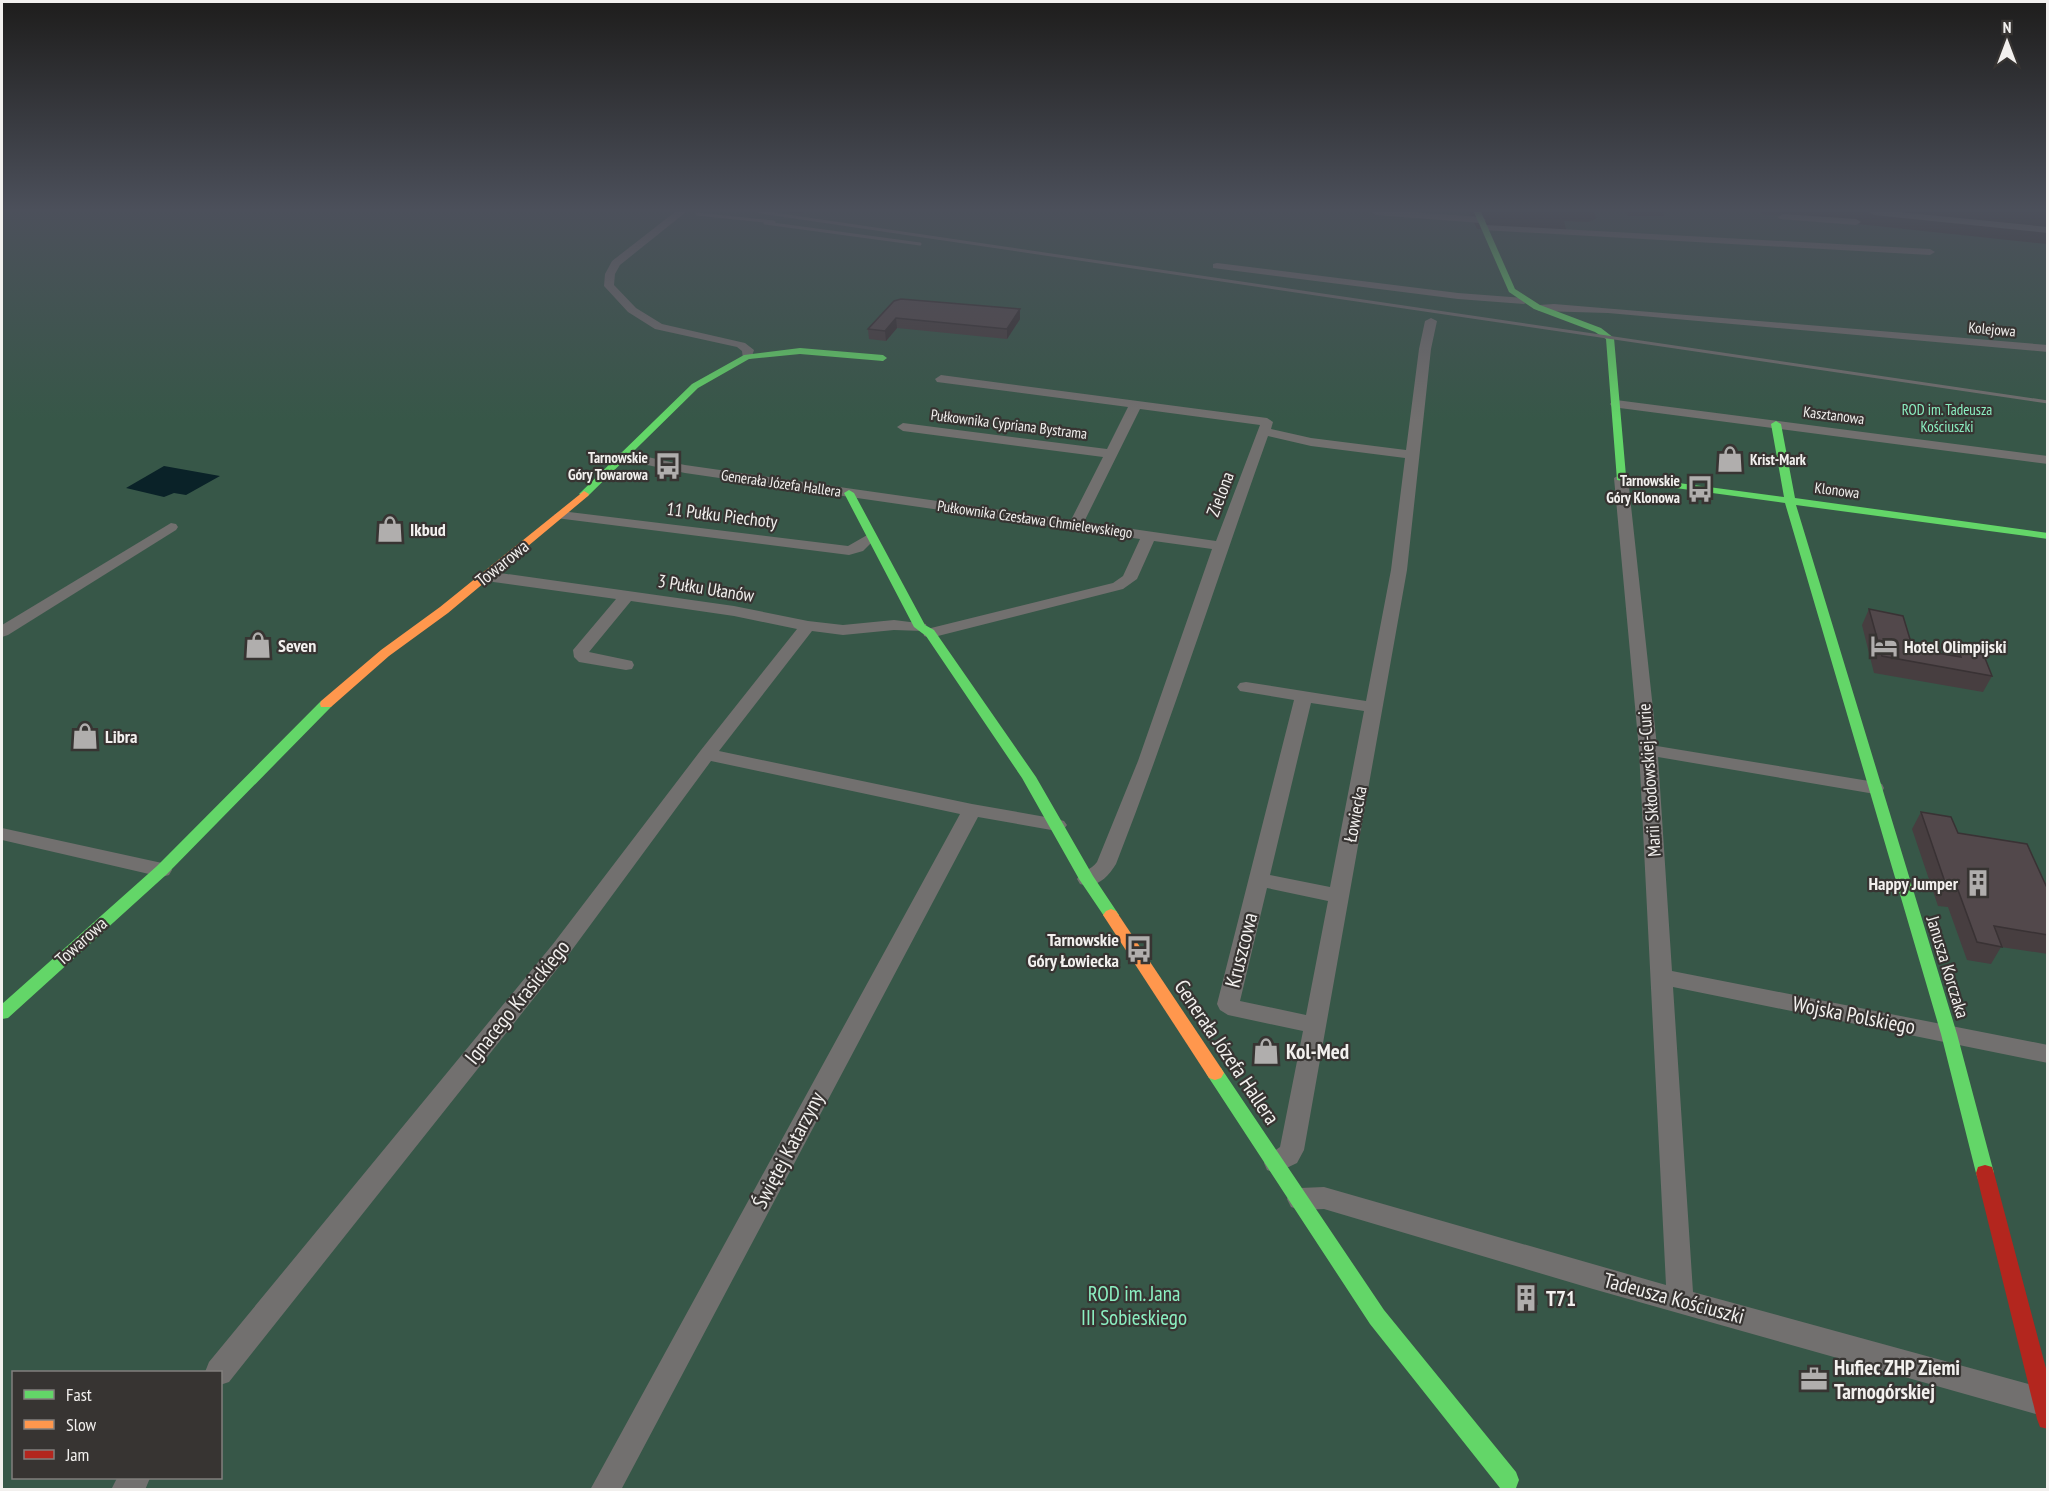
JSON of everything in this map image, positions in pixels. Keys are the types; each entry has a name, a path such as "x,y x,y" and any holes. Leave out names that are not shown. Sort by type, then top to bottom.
{"street":[{"path":"609,282 609,286 632,310 659,327 741,345 748,351 747,357"},
{"path":"1342,282 1458,296 1524,301"},
{"path":"1508,282 1512,290 1524,301 1539,309"},
{"name":"Kolejowa","path":"1539,309 1554,307 1608,310 2048,349"},
{"name":"Marii Skłodowskiej-Curie","path":"1539,309 1598,331 1610,338 1621,478 1648,750 1680,1299"},
{"name":"Łowiecka","path":"1276,1163 1288,1156 1292,1150 1374,708 1399,570 1431,321"},
{"name":"Towarowa","path":"2,1013 162,870 337,693 561,515 695,386 747,357 800,351 866,359 883,358"},
{"path":"941,379 1267,422 1264,431 1311,442 1412,455"},
{"name":"Kasztanowa","path":"1616,404 2048,460"},
{"path":"1076,524 1136,405"},
{"name":"Janusza Korczaka","path":"1776,424 1790,501 1949,1034 2046,1408"},
{"name":"Pułkownika Cypriana Bystrama","path":"903,427 1112,454"},
{"name":"Zielona","path":"1087,879 1099,874 1110,854 1147,761 1221,546 1264,431"},
{"name":"Generała Józefa Hallera","path":"624,456 685,469 851,495 871,536 925,630 1029,777 1087,879 1377,1317 1508,1480"},
{"name":"Klonowa","path":"1621,478 2048,536"},
{"name":"Pułkownika Czesława Chmielewskiego","path":"851,495 1076,524 1221,546"},
{"name":"11 Pułku Piechoty","path":"561,515 849,551 858,548 871,536"},
{"path":"2,632 171,527"},
{"path":"925,630 1118,586 1129,579 1149,535"},
{"name":"3 Pułku Ułanów","path":"486,576 734,611 808,626 843,630 894,625 925,630"},
{"path":"626,665 585,658 580,653 627,596"},
{"name":"Ignacego Krasickiego","path":"220,1371 561,949 707,754 808,626"},
{"path":"1246,687 1374,708"},
{"name":"Kruszcowa","path":"1304,696 1228,1004 1236,1009 1315,1025"},
{"path":"1648,750 1875,788"},
{"path":"707,754 972,810 1057,825"},
{"name":"Świętej Katarzyny","path":"605,1490 972,810"},
{"path":"2,834 162,870"},
{"path":"1258,879 1339,896"},
{"name":"Wojska Polskiego","path":"1661,977 2048,1054"},
{"name":"Tadeusza Kościuszki","path":"1300,1199 1324,1198 1502,1252 1680,1299 2046,1408"}],"green space":[{"path":"2,282 2047,282 2047,1489 2,1490"}],"water":[{"path":"164,466 220,476 186,495 174,493 164,497 126,488"}],"building":[{"path":"901,299 1020,309 1007,329 896,318 885,331 868,329 894,301"},
{"path":"1869,609 1903,616 1913,649 1961,657 1957,644 1981,648 1992,676 1882,656"},
{"name":"Happy Jumper","path":"1921,812 1951,817 1958,833 2027,844 2048,890 2048,935 1994,926 2002,947 1977,942 1958,890 1947,888"},
{"name":"T71","path":"1519,1285 1536,1289 1537,1304 1519,1299"}],"railway":[{"path":"1232,282 2048,402"}],"traffic: fast":[{"path":"1508,282 1512,290 1537,307 1598,330 1610,338 1621,478 2048,536"},
{"path":"584,494 695,386 747,357 800,351 883,358"},
{"path":"1776,424 1790,501 1949,1034 1985,1173"},
{"path":"849,493 920,627 930,633 1029,777 1087,879 1111,915"},
{"path":"2,1013 162,870 326,704"},
{"path":"1215,1073 1377,1317 1508,1480"}],"traffic: slow":[{"path":"326,704 385,653 444,610 584,494"},
{"path":"1111,915 1215,1073"}],"traffic: jam":[{"path":"1985,1173 2048,1419"}],"place":[{"name":"Krist-Mark","path":"1730,459"},
{"name":"Tarnowskie Góry Towarowa","path":"668,466"},
{"name":"Tarnowskie Góry Klonowa","path":"1700,489"},
{"name":"Ikbud","path":"390,529"},
{"name":"Seven","path":"258,645"},
{"name":"Hotel Olimpijski","path":"1884,646"},
{"name":"Libra","path":"85,736"},
{"name":"Happy Jumper","path":"1978,883"},
{"name":"Tarnowskie Góry Łowiecka","path":"1139,949"},
{"name":"Kol-Med","path":"1266,1051"},
{"name":"T71","path":"1526,1298"},
{"name":"Hufiec ZHP Ziemi Tarnogórskiej","path":"1814,1379"}],"park label":[{"name":"ROD im. Tadeusza Kościuszki","path":"1947,418"},
{"name":"ROD im. Jana III Sobieskiego","path":"1134,1305"}]}
